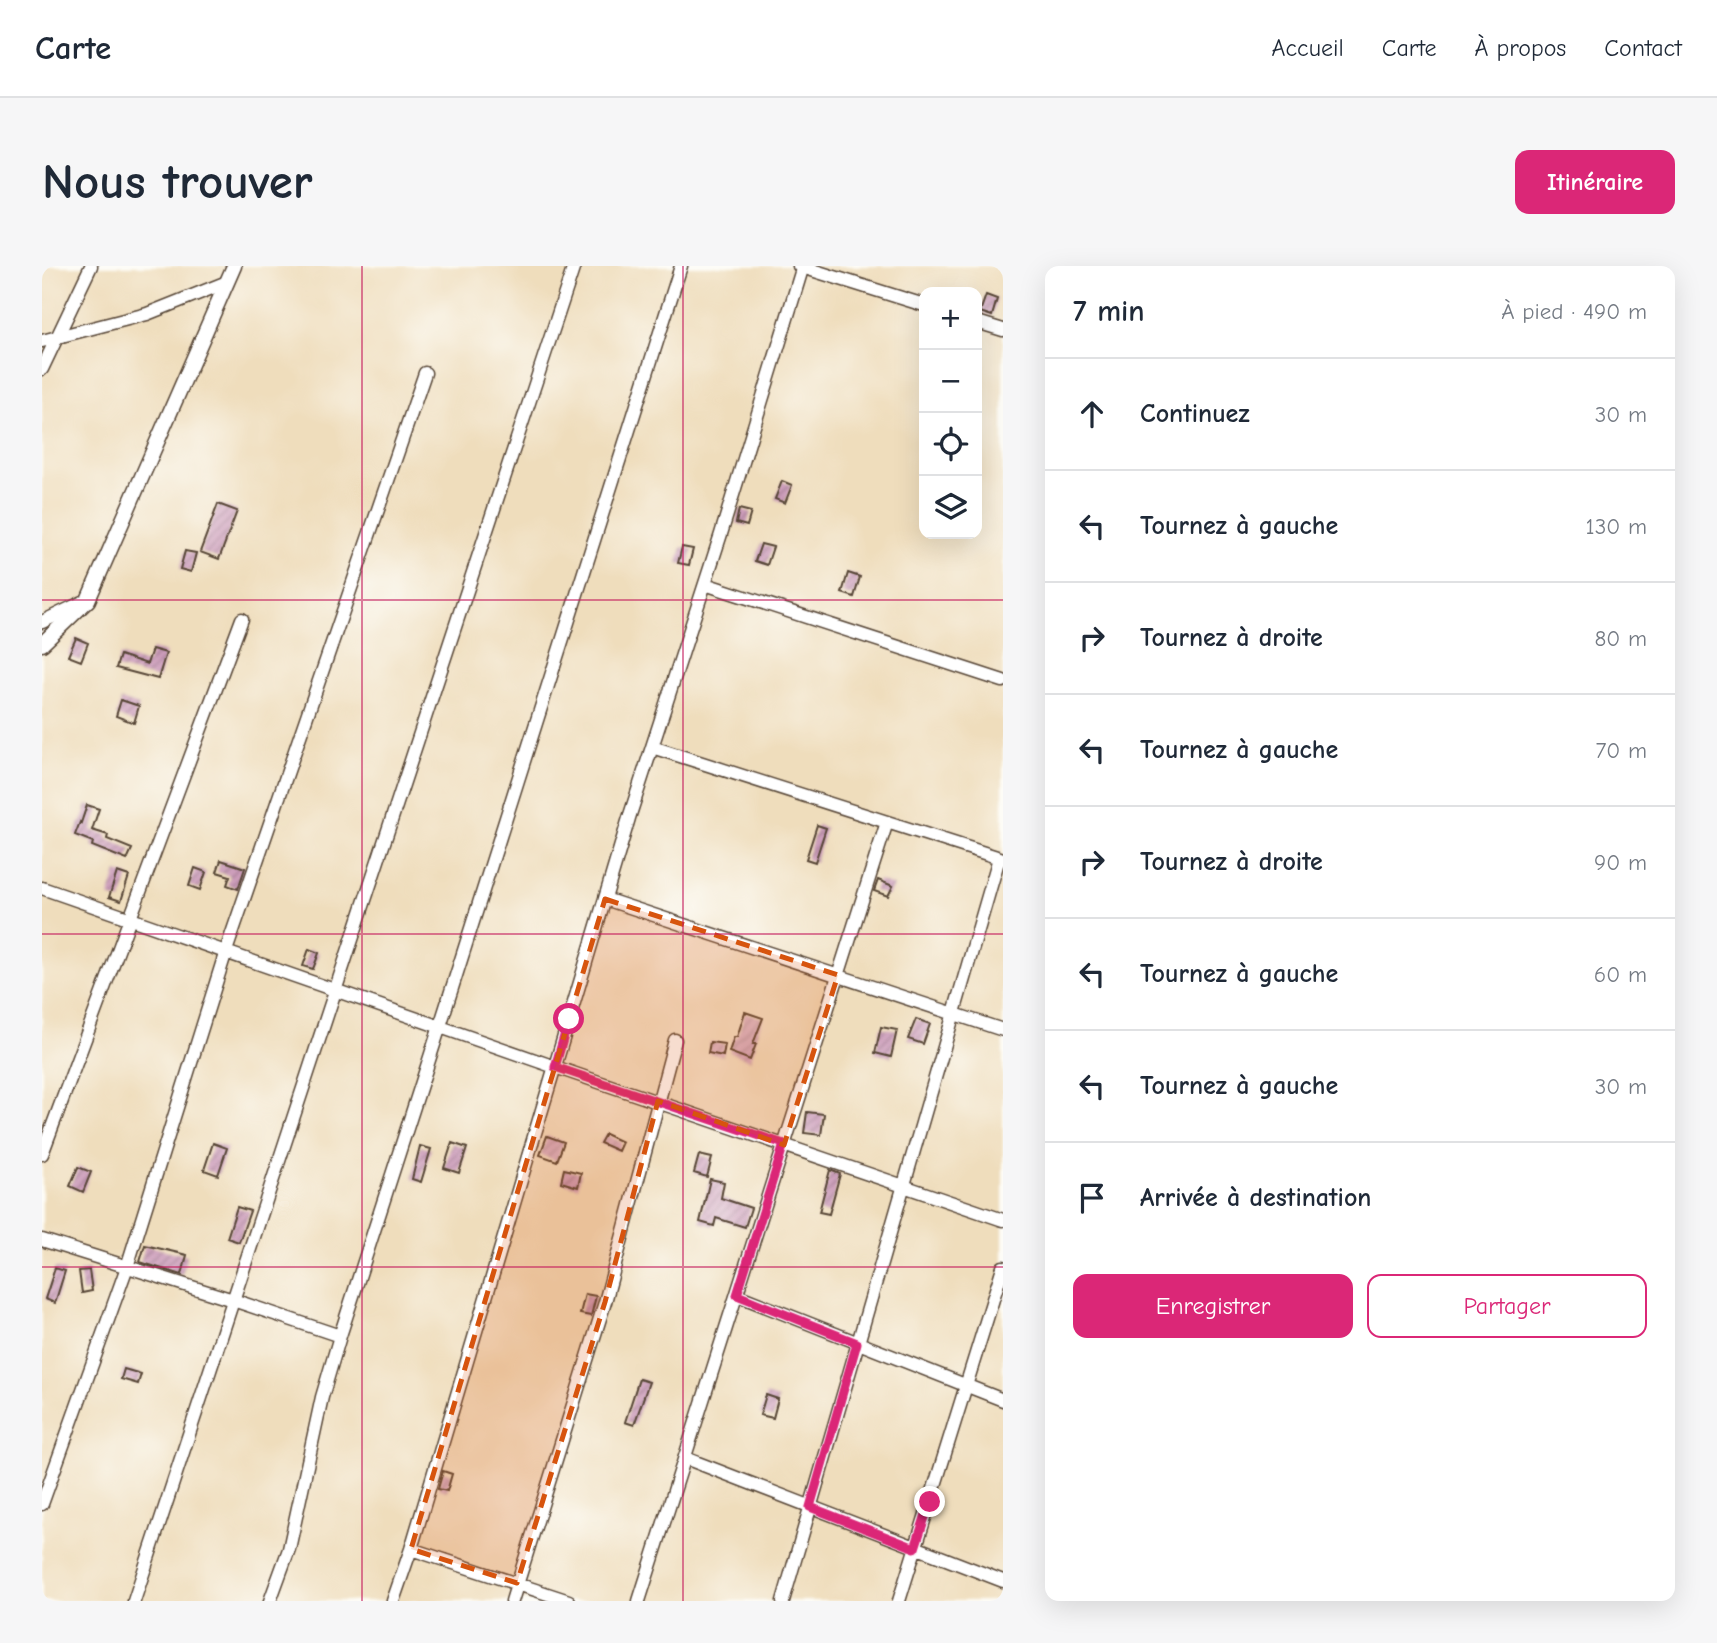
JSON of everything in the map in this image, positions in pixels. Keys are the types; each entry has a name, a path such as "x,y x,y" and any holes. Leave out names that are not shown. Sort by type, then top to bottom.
{"street":[{"path":"42,369 91,266"},
{"path":"42,644 88,600 234,266"},
{"path":"134,1601 573,266"},
{"path":"270,1601 289,1549 321,1397 681,266"},
{"path":"393,1601 411,1549 605,899 802,266 919,303"},
{"path":"42,341 147,314 227,282"},
{"path":"982,324 1003,330"},
{"path":"42,1504 128,1267 226,951 425,373"},
{"path":"705,584 1003,681"},
{"path":"42,622 88,600"},
{"path":"42,1154 242,619"},
{"path":"652,747 1001,859 953,1014 783,1601"},
{"path":"639,1601 887,822"},
{"path":"42,888 1003,1220"},
{"path":"605,899 1003,1030"},
{"path":"512,1601 605,1302 675,1040"},
{"path":"42,1240 340,1336"},
{"path":"898,1601 1003,1267"},
{"path":"737,1295 1003,1401"},
{"path":"685,1458 1003,1581"},
{"path":"411,1549 569,1601"}],"highlighted area":[{"path":"605,899 838,975 784,1145 658,1101 605,1302 517,1583 411,1549"}],"building":[{"path":"986,295 997,299 992,316 982,313"},
{"path":"782,481 792,485 785,503 775,499"},
{"path":"218,504 237,511 219,559 200,552"},
{"path":"739,509 751,512 747,526 736,523"},
{"path":"761,544 773,547 767,565 755,561"},
{"path":"682,547 693,549 689,565 678,563"},
{"path":"185,551 196,553 191,572 180,569"},
{"path":"848,573 860,577 854,597 842,593"},
{"path":"76,638 88,643 81,661 68,656"},
{"path":"152,649 166,653 158,679 116,668 120,655 147,664"},
{"path":"121,700 139,706 134,723 116,716"},
{"path":"87,805 99,809 92,830 108,835 107,839 132,849 127,860 92,846 93,842 75,835"},
{"path":"817,825 826,828 815,862 806,859"},
{"path":"221,860 245,868 238,889 227,885 230,876 217,872"},
{"path":"195,868 206,872 200,890 189,886"},
{"path":"117,872 129,876 121,901 109,897"},
{"path":"878,880 893,886 888,896 874,891"},
{"path":"309,949 319,953 313,969 303,966"},
{"path":"745,1012 763,1018 750,1060 729,1052"},
{"path":"916,1019 930,1024 923,1044 908,1039"},
{"path":"881,1027 897,1030 891,1057 875,1053"},
{"path":"710,1042 725,1044 723,1056 708,1053"},
{"path":"807,1112 824,1114 821,1135 804,1133"},
{"path":"605,1134 622,1142 618,1151 600,1143"},
{"path":"547,1136 564,1142 557,1161 540,1155"},
{"path":"213,1143 227,1148 218,1175 204,1170"},
{"path":"452,1143 467,1148 459,1173 444,1168"},
{"path":"420,1146 431,1149 421,1182 412,1179"},
{"path":"699,1155 712,1158 707,1177 694,1173"},
{"path":"78,1167 91,1172 83,1192 70,1186"},
{"path":"564,1169 581,1173 578,1187 561,1182"},
{"path":"830,1170 840,1174 829,1214 819,1212"},
{"path":"710,1179 724,1182 721,1198 751,1208 745,1227 716,1218 714,1226 700,1222"},
{"path":"237,1207 250,1211 239,1242 227,1238"},
{"path":"145,1245 187,1255 182,1275 140,1262"},
{"path":"55,1268 65,1271 55,1303 45,1299"},
{"path":"89,1270 92,1291 82,1293 79,1271"},
{"path":"585,1294 596,1296 591,1316 580,1314"},
{"path":"124,1369 141,1374 138,1384 121,1379"},
{"path":"639,1379 649,1382 634,1425 625,1422"},
{"path":"766,1395 778,1399 773,1418 760,1415"},
{"path":"443,1471 452,1474 447,1491 438,1489"}],"route":[{"path":"569,1019 555,1067 784,1144 737,1295 857,1343 810,1507 915,1548 930,1502"}]}
